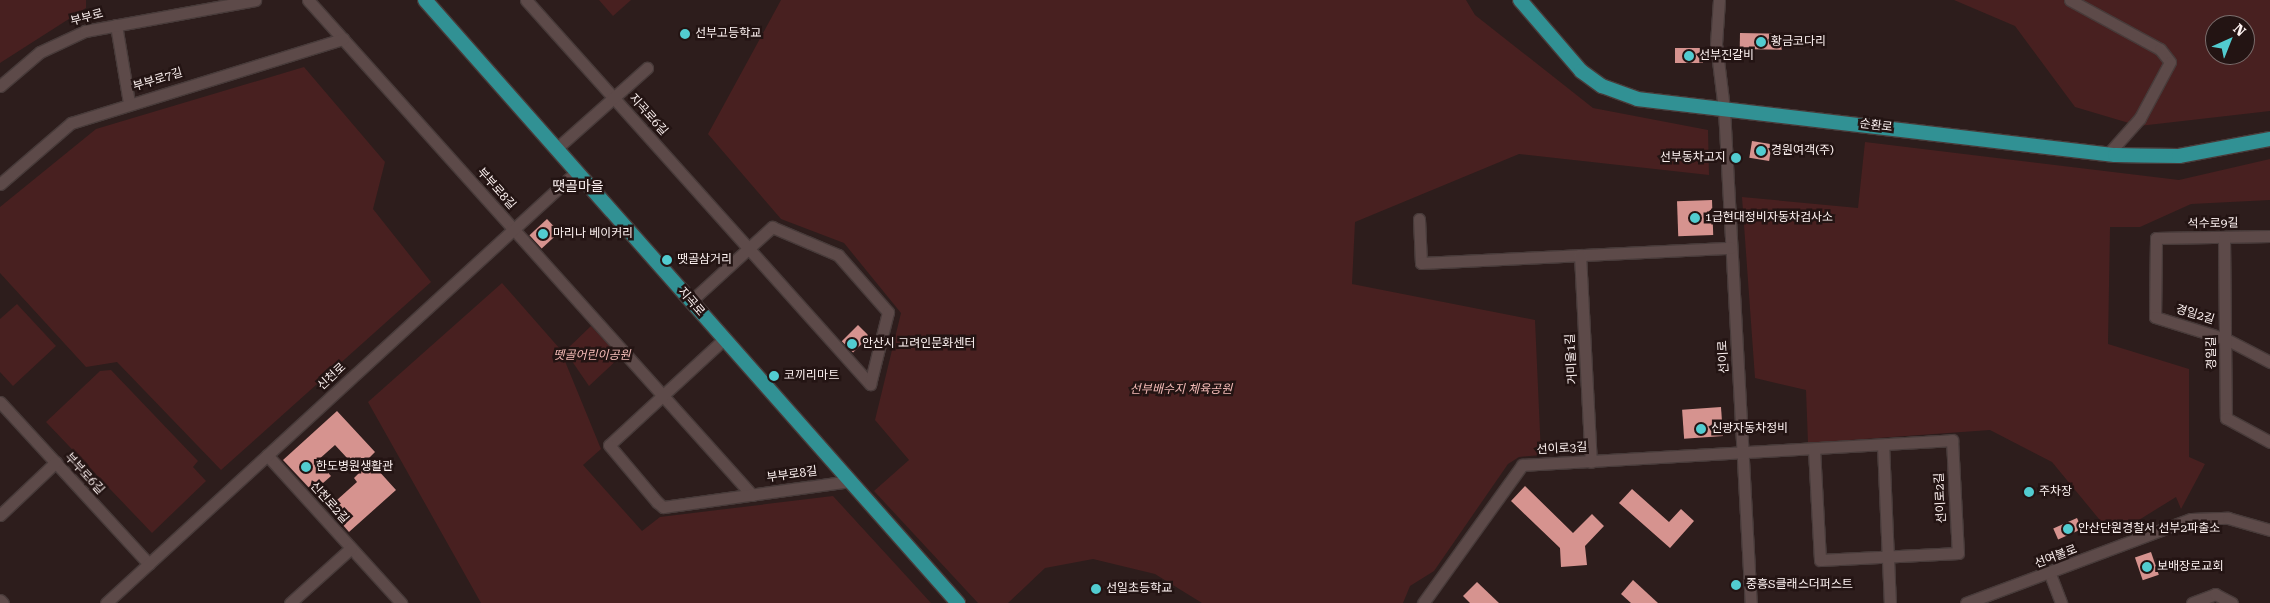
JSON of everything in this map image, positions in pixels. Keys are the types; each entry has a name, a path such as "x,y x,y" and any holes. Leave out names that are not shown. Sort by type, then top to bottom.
{"main road":[{"name":"지곡로","path":"425,0 958,603"},
{"name":"순환로","path":"1520,0 1562,54 1602,86 1637,99 2108,154 2179,156 2270,139"}],"street":[{"name":"부부로","path":"0,86 40,52 62,39 116,25 255,0"},
{"name":"부부로8길","path":"308,0 752,495 850,480"},
{"name":"지곡로6길","path":"526,0 870,384 888,312 838,255 772,227 749,248"},
{"name":"선이로","path":"1719,0 1716,44 1724,109 1751,603"},
{"path":"2070,0 2160,49 2170,62 2140,118 2108,154"},
{"path":"116,25 129,103"},
{"name":"부부로7길","path":"0,184 70,122 343,39"},
{"path":"556,149 647,68"},
{"name":"신천로","path":"106,603 576,172"},
{"path":"1419,219 1421,263 1731,248"},
{"name":"석수로9길","path":"2156,238 2270,236"},
{"name":"경일2길","path":"2156,238 2156,317 2226,338 2270,362"},
{"name":"경일길","path":"2224,238 2226,418 2270,442"},
{"path":"690,301 749,248"},
{"name":"거미울1길","path":"1580,255 1591,462"},
{"path":"724,339 609,445 664,507 752,495"},
{"name":"부부로6길","path":"0,402 149,564"},
{"name":"선이로2길","path":"1743,454 1814,449 1883,445 1952,440 1958,553 1820,560 1814,449"},
{"path":"1883,445 1890,603"},
{"name":"선이로3길","path":"1422,603 1522,465 1743,454"},
{"name":"신천로2길","path":"267,455 401,603"},
{"path":"0,516 56,462"},
{"name":"선여불로","path":"1966,603 2050,574 2191,519 2228,518 2270,530"},
{"path":"290,603 351,548"},
{"path":"2050,574 2061,603"},
{"path":"2192,603 2212,599 2232,603"},
{"path":"0,600 3,603"}],"green space":[{"path":"0,0 86,0 86,8 0,63"},
{"path":"599,0 631,0 613,16"},
{"name":"선부배수지 체육공원","path":"781,0 1466,0 1475,15 1593,108 1708,130 1709,175 1519,154 1355,222 1352,284 1535,320 1541,455 1519,457 1508,464 1434,571 1410,586 1403,603 1202,603 1155,574 1093,559 1045,568 1008,603 978,603 874,491 909,460 875,420 901,313 844,243 781,219 708,134"},
{"path":"1954,0 2270,0 2270,111 2139,126 2075,107 2015,26"},
{"path":"304,67 385,162 373,209 431,282 221,470 117,362 86,367 0,273 0,207 96,129"},
{"path":"1865,142 2179,180 2270,159 2270,200 2191,204 2140,227 2110,227 2108,344 2189,369 2189,457 2205,464 2181,509 2176,497 2113,536 2052,462 1990,430 1808,443 1806,390 1755,378 1742,197 1858,208"},
{"path":"502,283 560,349 601,449 583,465 642,531 660,517 833,496 931,603 481,603 368,402"},
{"path":"17,304 56,346 13,386 0,372 0,319"},
{"name":"뗏골어린이공원","path":"591,326 620,357 589,386 565,351"},
{"path":"111,370 198,461 193,467 206,481 152,533 46,422 100,371"}],"building":[{"name":"황금코다리","path":"1740,33 1782,34 1782,50 1740,49"},
{"name":"선부진갈비","path":"1675,48 1703,48 1703,63 1675,63"},
{"name":"경원여객(주)","path":"1752,141 1772,144 1769,161 1749,158"},
{"name":"1급현대정비자동차검사소","path":"1712,200 1713,235 1678,236 1677,201"},
{"name":"마리나 베이커리","path":"547,219 559,232 542,249 529,235"},
{"name":"안산시 고려인문화센터","path":"858,325 869,336 853,353 842,341"},
{"name":"신광자동차정비","path":"1721,407 1723,436 1684,439 1682,410"},
{"name":"한도병원생활관","path":"337,411 375,452 368,459 396,490 349,532 328,508 357,482 354,478 360,472 335,445 317,461 331,476 313,492 283,460"},
{"path":"1525,486 1573,533 1592,514 1604,526 1585,546 1587,565 1561,567 1560,548 1511,501"},
{"path":"1632,489 1669,522 1681,509 1694,521 1670,548 1619,503"},
{"name":"안산단원경찰서 선부2파출소","path":"2077,518 2082,529 2058,540 2053,529"},
{"name":"보배장로교회","path":"2151,552 2159,575 2143,580 2135,558"},
{"path":"1633,580 1658,603 1631,603 1621,594"},
{"path":"1477,582 1499,603 1470,603 1463,596"}],"place":[{"name":"선부고등학교","path":"685,34"},
{"name":"황금코다리","path":"1761,42"},
{"name":"선부진갈비","path":"1689,56"},
{"name":"경원여객(주)","path":"1761,151"},
{"name":"선부동차고지","path":"1736,158"},
{"name":"1급현대정비자동차검사소","path":"1695,218"},
{"name":"마리나 베이커리","path":"543,234"},
{"name":"땟골삼거리","path":"667,260"},
{"name":"안산시 고려인문화센터","path":"852,344"},
{"name":"코끼리마트","path":"774,376"},
{"name":"신광자동차정비","path":"1701,429"},
{"name":"한도병원생활관","path":"306,467"},
{"name":"주차장","path":"2029,492"},
{"name":"안산단원경찰서 선부2파출소","path":"2068,529"},
{"name":"보배장로교회","path":"2147,567"},
{"name":"중흥S클래스더퍼스트","path":"1736,585"},
{"name":"선일초등학교","path":"1096,589"}],"district":[{"name":"땟골마을","path":"578,186"}]}
